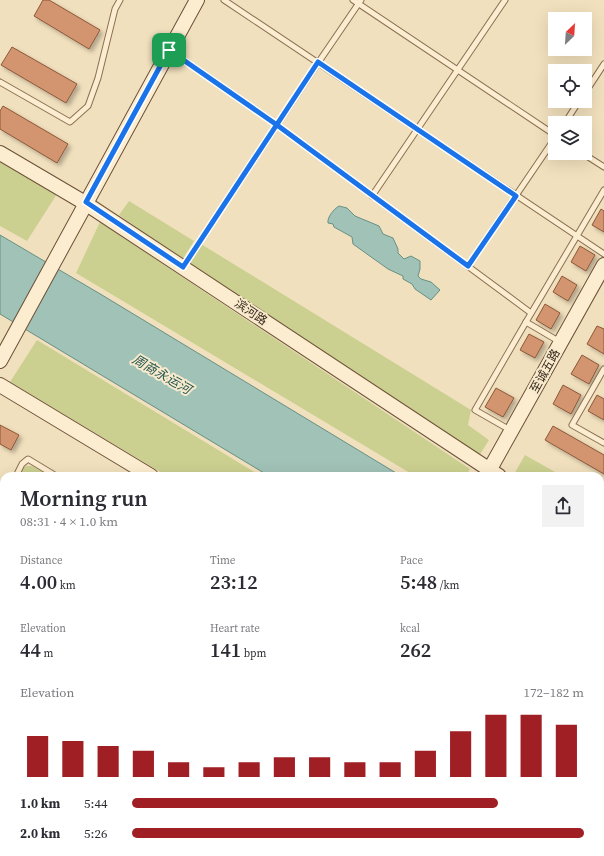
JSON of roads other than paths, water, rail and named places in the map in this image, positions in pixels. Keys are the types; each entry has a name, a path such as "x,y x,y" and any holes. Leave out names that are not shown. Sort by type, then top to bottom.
{"street":[{"path":"0,361 196,0"},
{"name":"滨河路","path":"0,153 86,202 488,472"},
{"name":"至诚五路","path":"492,472 511,430 604,265"},
{"path":"0,385 144,472"}],"lane":[{"path":"0,82 70,122 88,106 98,78 115,9 120,0"},
{"path":"224,0 604,254"},
{"path":"353,0 360,2 548,131"},
{"path":"372,196 505,0"},
{"path":"183,267 318,62 360,2"},
{"path":"169,50 277,125 531,313"},
{"path":"592,82 604,64"},
{"path":"468,266 548,147"},
{"path":"592,159 604,167"},
{"path":"511,430 475,410 604,190"},
{"path":"526,322 560,343"},
{"path":"604,369 572,425 604,443"},
{"path":"18,472 22,464 28,459 49,472"}],"water":[{"path":"339,206 347,208 355,216 379,226 383,234 393,238 398,249 398,253 404,259 411,256 420,261 418,276 421,279 431,282 440,290 431,300 415,289 412,284 403,279 403,276 388,269 353,244 352,237 334,227 333,224 328,223 331,213"},
{"name":"周商永运河","path":"0,235 394,472 262,472 0,314"}]}
